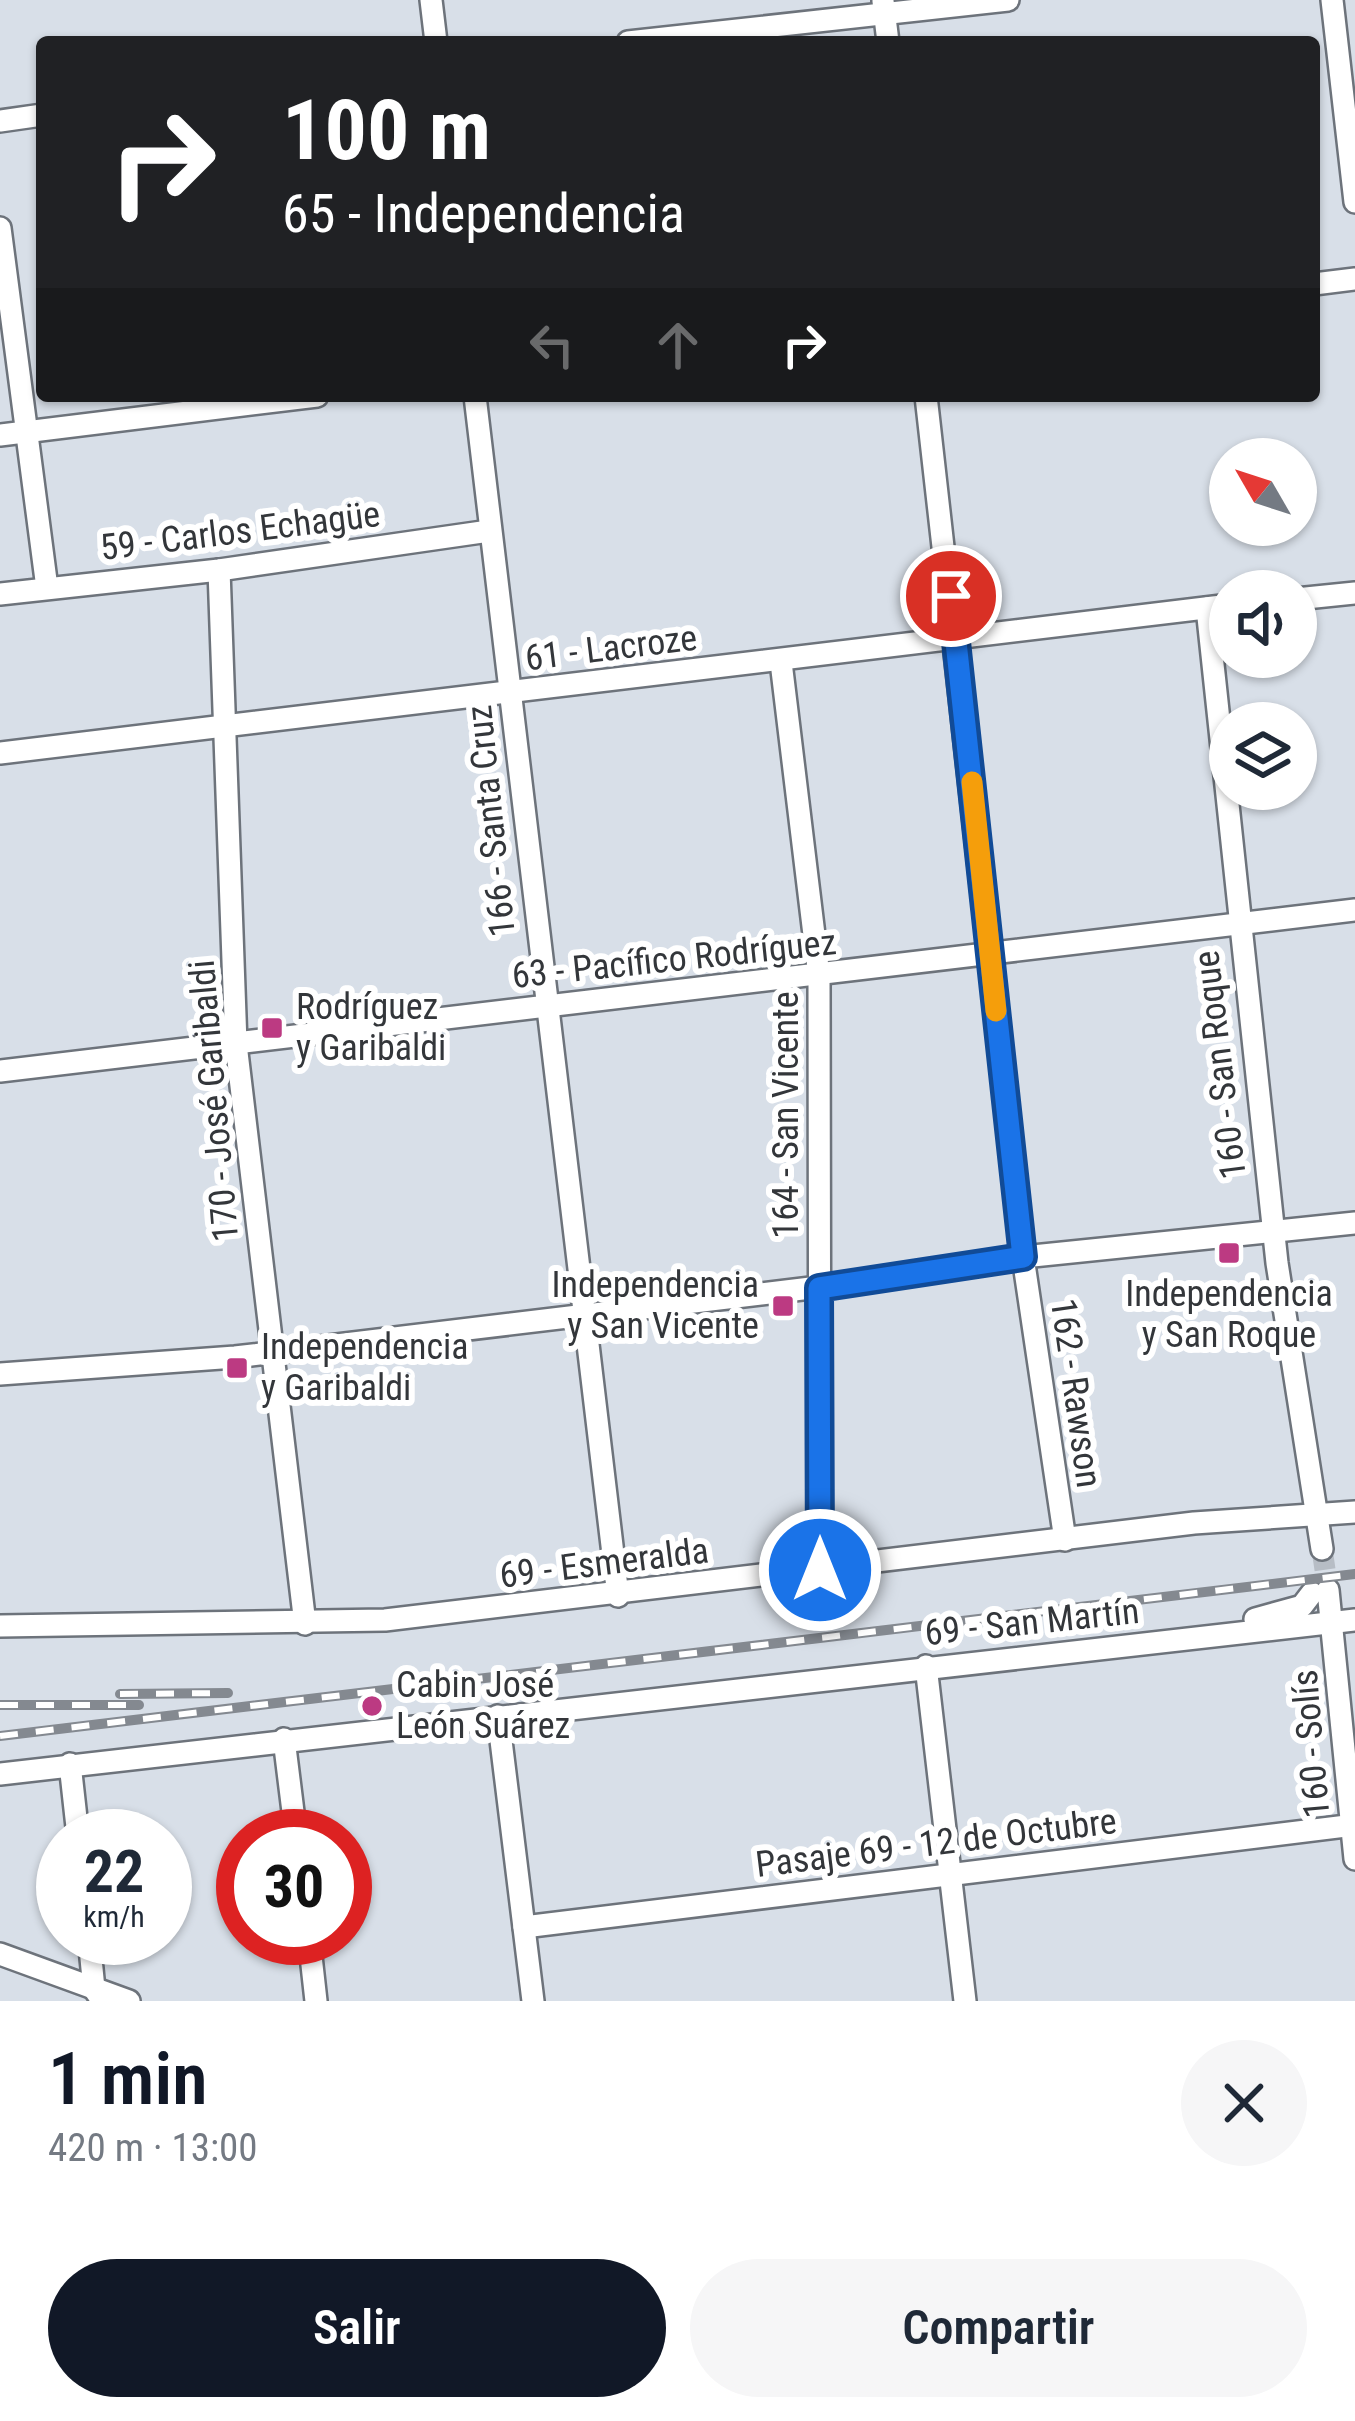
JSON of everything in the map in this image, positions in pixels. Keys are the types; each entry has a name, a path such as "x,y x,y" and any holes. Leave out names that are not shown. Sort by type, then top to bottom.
{"street":[{"path":"431,0 435,36"},
{"path":"671,36 884,6 1007,0"},
{"path":"1332,0 1355,202"},
{"path":"884,6 887,36"},
{"path":"0,121 36,116"},
{"path":"0,228 46,587"},
{"path":"1320,283 1355,279"},
{"path":"0,434 268,402"},
{"name":"166 - Santa Cruz","path":"477,402 544,1005 618,1596"},
{"name":"162 - Rawson","path":"927,402 1023,1257 1065,1540"},
{"name":"59 - Carlos Echagüe","path":"0,594 219,570 489,531"},
{"name":"170 - José Garibaldi","path":"219,570 236,1044 305,1624"},
{"path":"1317,596 1355,592"},
{"name":"61 - Lacroze","path":"0,753 1207,608"},
{"name":"160 - San Roque","path":"1193,1523 1218,1533 1278,1525 1295,1528 1315,1551 1318,1512 1274,1234 1207,608"},
{"name":"164 - San Vicente","path":"781,662 819,976 820,1570"},
{"name":"63 - Pacífico Rodríguez","path":"0,1071 1355,910"},
{"path":"0,1374 272,1352 819,1288 1023,1257 1355,1223"},
{"name":"69 - Esmeralda","path":"0,1626 385,1621 1193,1523 1355,1512"},
{"path":"1196,1637 1225,1624 1275,1616 1302,1606 1320,1592 1355,1601"},
{"name":"160 - Solís","path":"1320,1592 1344,1621 1355,1859"},
{"name":"69 - San Martín","path":"0,1774 1344,1621"},
{"path":"926,1666 965,2001"},
{"path":"498,1716 533,2001"},
{"path":"284,1739 293,1809"},
{"path":"70,1764 75,1809"},
{"name":"Pasaje 69 - 12 de Octubre","path":"524,1927 1353,1826"},
{"path":"0,1954 92,1997 129,2001"},
{"path":"90,1965 92,1997"},
{"path":"312,1965 316,2001"}],"tunnel":[{"path":"1322,1549 1328,1590"}],"railway":[{"path":"0,1736 1355,1574"},
{"path":"120,1694 228,1693"},
{"path":"0,1705 139,1705"}],"slow traffic":[{"path":"972,782 996,1011"}],"place":[{"name":"Rodríguez y Garibaldi","path":"272,1028"},
{"name":"Independencia y San Roque","path":"1229,1253"},
{"name":"Independencia y San Vicente","path":"783,1306"},
{"name":"Independencia y Garibaldi","path":"237,1368"},
{"name":"Cabin José León Suárez","path":"372,1706"}],"route":[{"path":"820,1570 819,1288 1023,1257 951,596"}]}
